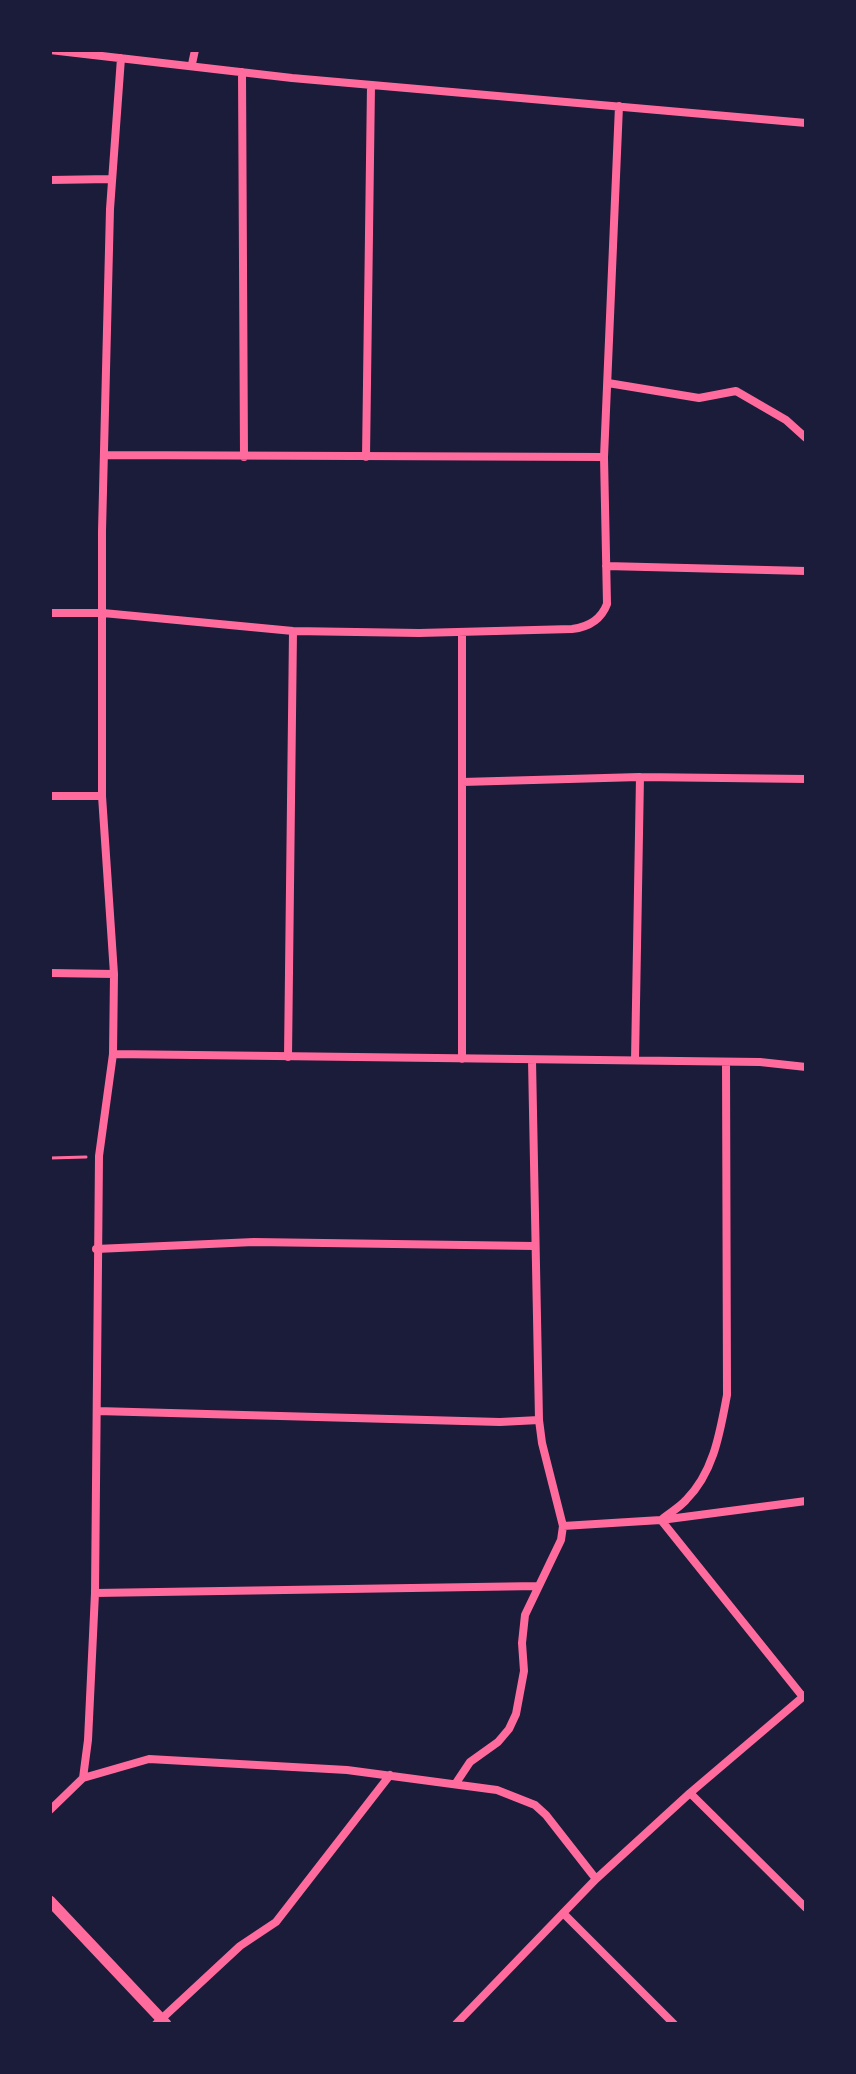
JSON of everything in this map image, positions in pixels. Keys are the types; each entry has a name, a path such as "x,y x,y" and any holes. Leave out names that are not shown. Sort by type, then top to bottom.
{"street":[{"path":"50,50 371,85 806,123"},
{"path":"192,64 195,50"},
{"path":"83,1778 88,1740 95,1593 99,1156 113,1054 114,974 102,796 104,455 111,179 121,58"},
{"path":"242,72 244,457"},
{"path":"366,457 371,85"},
{"path":"50,613 103,613 293,631 462,632 585,628 603,614 607,604 604,457 619,106"},
{"path":"50,180 111,179"},
{"path":"608,383 699,398 736,391 786,420 806,438"},
{"path":"104,455 604,457"},
{"path":"606,566 806,571"},
{"path":"288,1057 293,631"},
{"path":"462,632 462,1059"},
{"path":"462,782 640,777 806,779"},
{"path":"635,1060 640,777"},
{"path":"50,796 102,796"},
{"path":"50,973 114,974"},
{"path":"113,1054 635,1060 806,1067"},
{"path":"456,1783 470,1762 498,1742 516,1714 524,1671 523,1626 538,1586 556,1554 563,1526 539,1420 532,1060"},
{"path":"661,1520 687,1500 708,1470 727,1395 726,1062"},
{"path":"96,1249 254,1242 534,1246"},
{"path":"97,1411 500,1422 539,1420"},
{"path":"563,1526 661,1520 806,1501"},
{"path":"456,2024 596,1879 690,1793 804,1696 661,1520"},
{"path":"95,1593 538,1586"},
{"path":"50,1810 83,1778 149,1759 347,1770 456,1783 497,1790 535,1805 596,1879"},
{"path":"50,1901 161,2022 240,1946 276,1922 390,1775"},
{"path":"690,1793 806,1908"},
{"path":"563,1913 674,2024"}],"path":[{"path":"50,1158 99,1156"}]}
